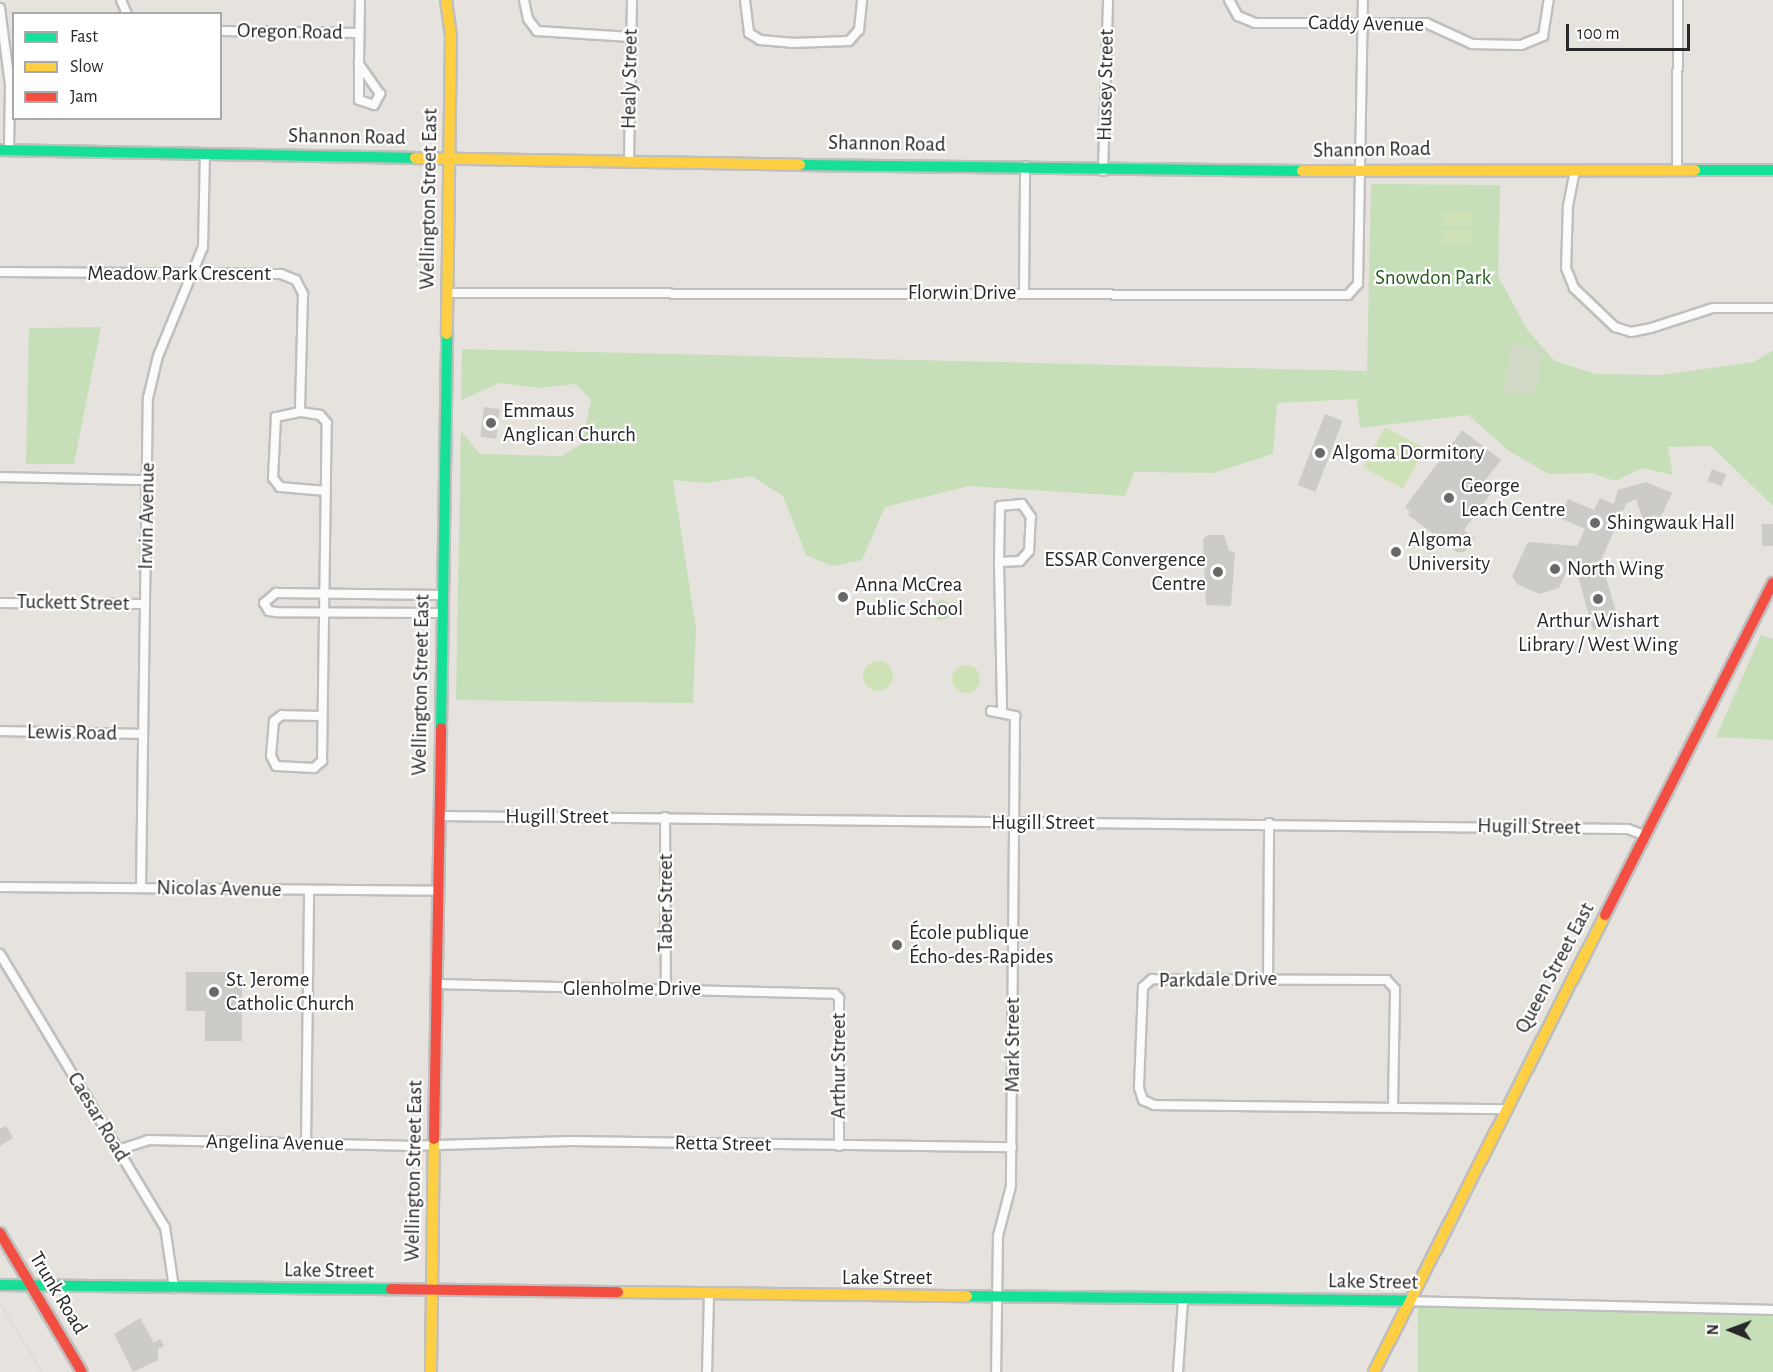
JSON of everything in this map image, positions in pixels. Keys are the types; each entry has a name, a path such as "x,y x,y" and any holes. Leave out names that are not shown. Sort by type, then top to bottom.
{"street":[{"path":"359,64 380,94 374,105 359,100 359,64 359,33 360,0"},
{"name":"Wellington Street East","path":"431,1372 450,159 451,35 446,0"},
{"path":"524,0 528,19 537,31 631,37"},
{"name":"Healy Street","path":"628,158 632,0"},
{"path":"746,0 749,33 760,40 792,43 849,41 859,30 862,0"},
{"name":"Hussey Street","path":"1103,171 1108,0"},
{"name":"Caddy Avenue","path":"1229,0 1238,16 1255,23 1426,23 1472,44 1521,45 1543,36 1549,0"},
{"name":"Florwin Drive","path":"447,293 1348,295 1358,284 1358,170 1363,0"},
{"path":"1677,171 1678,0"},
{"path":"0,8 10,85 5,150"},
{"name":"Oregon Road","path":"222,32 359,33"},
{"name":"Shannon Road","path":"5,150 450,159 628,158 1025,166 1103,171 1773,170"},
{"name":"Irwin Avenue","path":"141,888 148,398 158,356 194,274 203,247 205,154"},
{"path":"1024,293 1025,166"},
{"path":"1575,170 1568,205 1566,268 1574,288 1615,327 1631,332 1713,308 1773,308"},
{"name":"Meadow Park Crescent","path":"0,272 281,274 296,280 303,294 300,412"},
{"path":"321,716 282,715 274,721 271,756 276,766 314,768 322,761 321,716 324,593 326,491 327,423 320,415 300,412 276,417 273,477 280,487 326,491"},
{"path":"0,477 147,480"},
{"path":"991,711 1002,711 999,562 1000,506 1022,504 1031,517 1029,551 1020,561 999,562"},
{"name":"Queen Street East","path":"1374,1372 1503,1109 1646,836 1773,584"},
{"path":"442,595 276,593 264,603 269,611 442,613"},
{"name":"Tuckett Street","path":"0,603 145,604"},
{"name":"Mark Street","path":"996,1372 996,1298 1000,1223 1011,1186 1013,823 1016,716 1002,711"},
{"name":"Lewis Road","path":"0,731 143,734"},
{"name":"Hugill Street","path":"439,816 1013,823 1269,823 1628,829 1646,836"},
{"name":"Taber Street","path":"665,817 666,988"},
{"path":"1268,978 1269,823"},
{"name":"Nicolas Avenue","path":"0,886 438,891"},
{"path":"306,1145 309,890"},
{"name":"Caesar Road","path":"0,954 165,1227 174,1288"},
{"name":"Parkdale Drive","path":"1393,1106 1395,989 1387,980 1152,979 1143,987 1139,1088 1143,1100 1154,1105 1503,1109"},
{"name":"Glenholme Drive","path":"436,984 829,992"},
{"name":"Arthur Street","path":"829,992 839,998 839,1146"},
{"name":"Angelina Avenue","path":"118,1150 148,1140 306,1145 434,1143"},
{"name":"Retta Street","path":"434,1143 1012,1148"},
{"name":"Trunk Road","path":"0,1233 82,1372"},
{"name":"Lake Street","path":"0,1285 709,1296 1408,1301 1773,1310"},
{"path":"707,1372 709,1296"},
{"path":"1178,1372 1183,1300"}],"green space":[{"name":"Snowdon Park","path":"1371,184 1500,185 1498,276 1528,331 1555,361 1596,374 1660,375 1754,362 1773,350 1773,506 1711,446 1668,447 1673,475 1643,468 1615,481 1591,473 1549,474 1509,451 1468,415 1360,428 1357,399 1277,403 1273,454 1213,473 1134,472 1125,496 969,486 885,507 862,560 832,566 806,555 783,496 752,476 706,483 673,480 696,628 693,703 456,700 461,431 480,454 561,456 582,444 591,400 576,384 539,388 500,383 461,400 462,349 1367,371"},
{"path":"1443,212 1473,212 1473,226 1443,226"},
{"path":"1443,230 1473,231 1472,246 1442,245"},
{"path":"101,327 74,464 26,464 29,328"},
{"path":"1511,344 1543,349 1535,395 1504,390"},
{"path":"1385,427 1425,448 1403,489 1363,468"},
{"path":"937,600 945,600 951,606 951,614 945,620 937,620 931,614 931,606"},
{"path":"1761,635 1773,639 1773,740 1716,737"},
{"path":"878,661 889,665 893,676 889,687 878,691 867,687 863,676 867,665"},
{"path":"966,665 976,669 980,679 976,689 966,693 956,689 952,679 956,669"},
{"path":"1418,1304 1773,1304 1773,1372 1418,1372"}],"building":[{"name":"Emmaus Anglican Church","path":"484,407 500,409 496,439 480,437"},
{"name":"Algoma Dormitory","path":"1325,414 1343,421 1316,492 1298,485"},
{"name":"George Leach Centre","path":"1462,430 1501,460 1484,482 1494,489 1464,530 1475,538 1464,552 1457,552 1408,515 1410,512 1405,507"},
{"path":"1712,469 1726,474 1722,486 1708,481"},
{"path":"1646,482 1672,493 1655,529 1645,525 1636,499 1626,504 1601,560 1619,622 1593,630 1578,576 1566,572 1559,588 1539,594 1517,584 1512,576 1528,542 1577,546 1585,529 1560,518 1568,499 1594,510 1600,498 1614,504 1618,490"},
{"path":"1762,524 1773,524 1773,546 1762,546"},
{"name":"ESSAR Convergence Centre","path":"1208,535 1224,535 1229,551 1235,552 1231,606 1206,605 1203,539"},
{"name":"St. Jerome Catholic Church","path":"186,972 242,972 242,1041 205,1041 205,1011 186,1011"},
{"path":"6,1126 13,1138 0,1146 0,1129"},
{"path":"140,1318 154,1343 160,1339 164,1346 158,1349 158,1360 133,1372 114,1334"}],"railway":[{"path":"0,1303 42,1372"}],"traffic: fast":[{"path":"0,150 415,158"},
{"path":"800,165 1302,171"},
{"path":"1695,170 1773,170"},
{"path":"441,728 447,334"},
{"path":"0,1285 391,1289"},
{"path":"967,1296 1408,1301"}],"traffic: slow":[{"path":"446,0 451,35 447,334"},
{"path":"415,158 800,165"},
{"path":"1302,171 1695,170"},
{"path":"1374,1372 1605,915"},
{"path":"431,1372 434,1139"},
{"path":"618,1292 967,1296"}],"traffic: jam":[{"path":"1605,915 1773,583"},
{"path":"434,1139 441,728"},
{"path":"0,1233 82,1372"},
{"path":"391,1289 618,1292"}],"place":[{"name":"Emmaus Anglican Church","path":"491,423"},
{"name":"Algoma Dormitory","path":"1320,453"},
{"name":"George Leach Centre","path":"1449,498"},
{"name":"Shingwauk Hall","path":"1595,523"},
{"name":"Algoma University","path":"1396,552"},
{"name":"North Wing","path":"1555,569"},
{"name":"ESSAR Convergence Centre","path":"1218,572"},
{"name":"Anna McCrea Public School","path":"843,597"},
{"name":"Arthur Wishart Library / West Wing","path":"1598,599"},
{"name":"École publique Écho-des-Rapides","path":"897,945"},
{"name":"St. Jerome Catholic Church","path":"214,992"}]}
